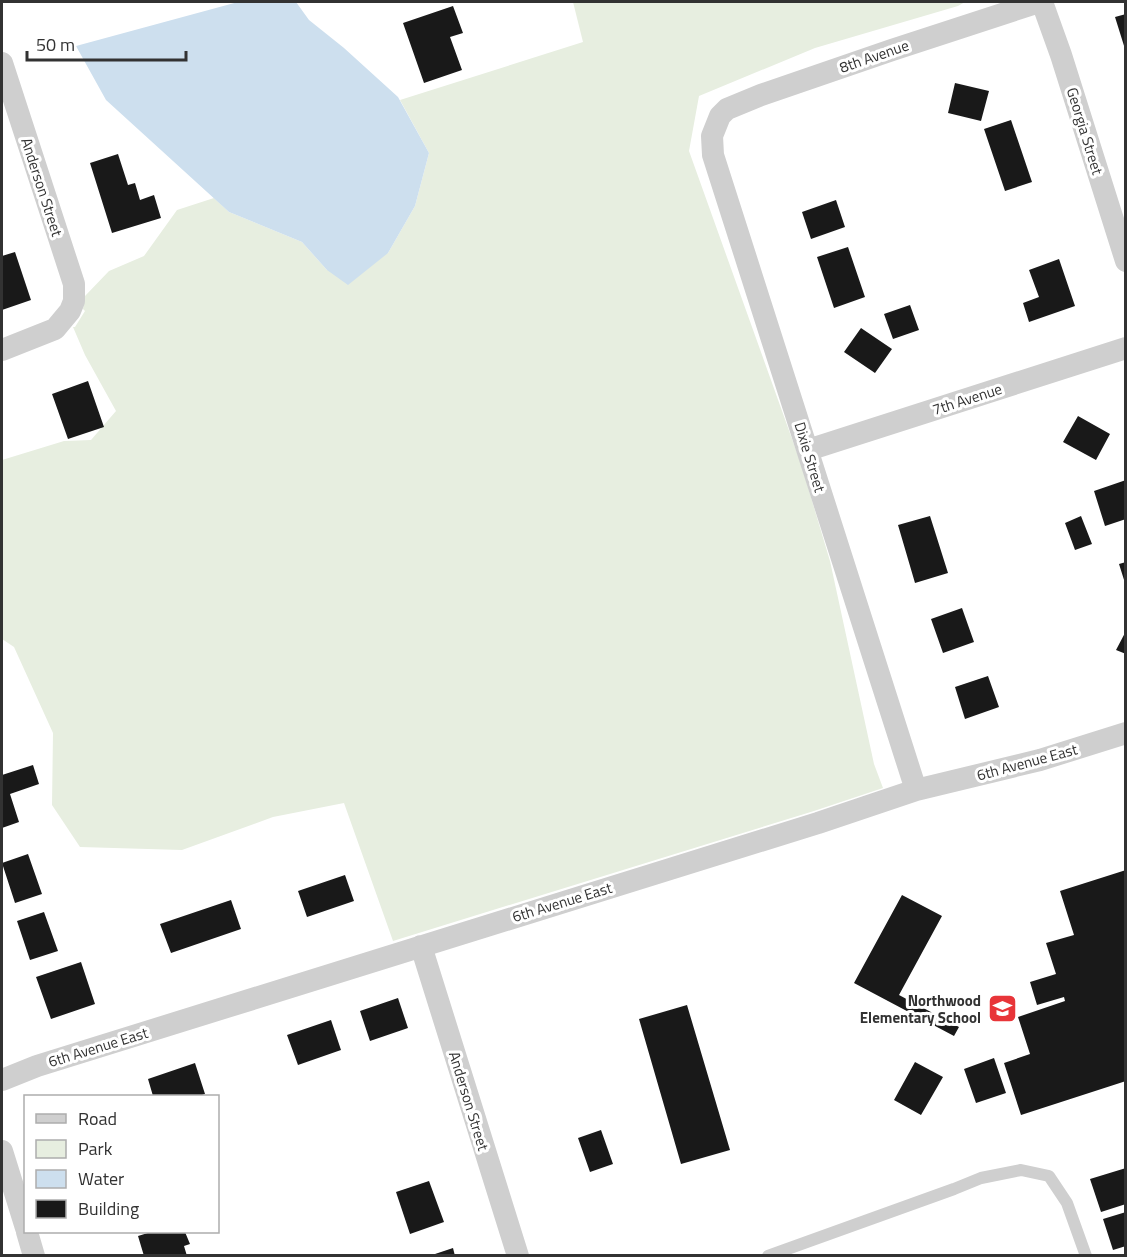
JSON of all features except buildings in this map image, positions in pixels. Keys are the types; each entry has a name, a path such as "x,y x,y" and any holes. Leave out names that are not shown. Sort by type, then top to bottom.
{"street":[{"name":"8th Avenue","path":"717,124 720,116 727,109 762,95 1035,2"},
{"name":"Georgia Street","path":"1035,2 1061,55 1125,261"},
{"name":"Anderson Street","path":"2,63 74,284 74,301 70,311 55,329 2,350"},
{"name":"Dixie Street","path":"717,124 712,135 712,155 916,790"},
{"name":"7th Avenue","path":"808,450 1125,348"},
{"name":"6th Avenue East","path":"2,1080 37,1066 818,823 916,790 1040,760 1125,733"},
{"name":"Anderson Street","path":"421,945 518,1256"},
{"path":"2,1151 24,1223"},
{"path":"27,1233 34,1256"}],"lane":[{"path":"768,1256 981,1178 1021,1170 1049,1176 1067,1203 1086,1256"}],"green space":[{"path":"573,2 965,2 815,48 699,96 689,151 801,464 830,561 874,764 883,788 393,941 344,803 273,817 182,850 80,847 52,805 53,733 14,647 2,639 2,460 64,441 91,440 116,411 85,355 73,327 85,311 83,309 85,296 109,271 144,256 177,210 214,198 229,212 302,242 327,270 388,253 415,206 429,153 400,100 583,42"}],"water":[{"path":"238,2 296,2 309,20 398,97 429,153 415,206 388,253 348,285 327,270 302,242 229,212 106,100 76,46"}],"place":[{"name":"Northwood Elementary School","path":"1002,1009"}]}
